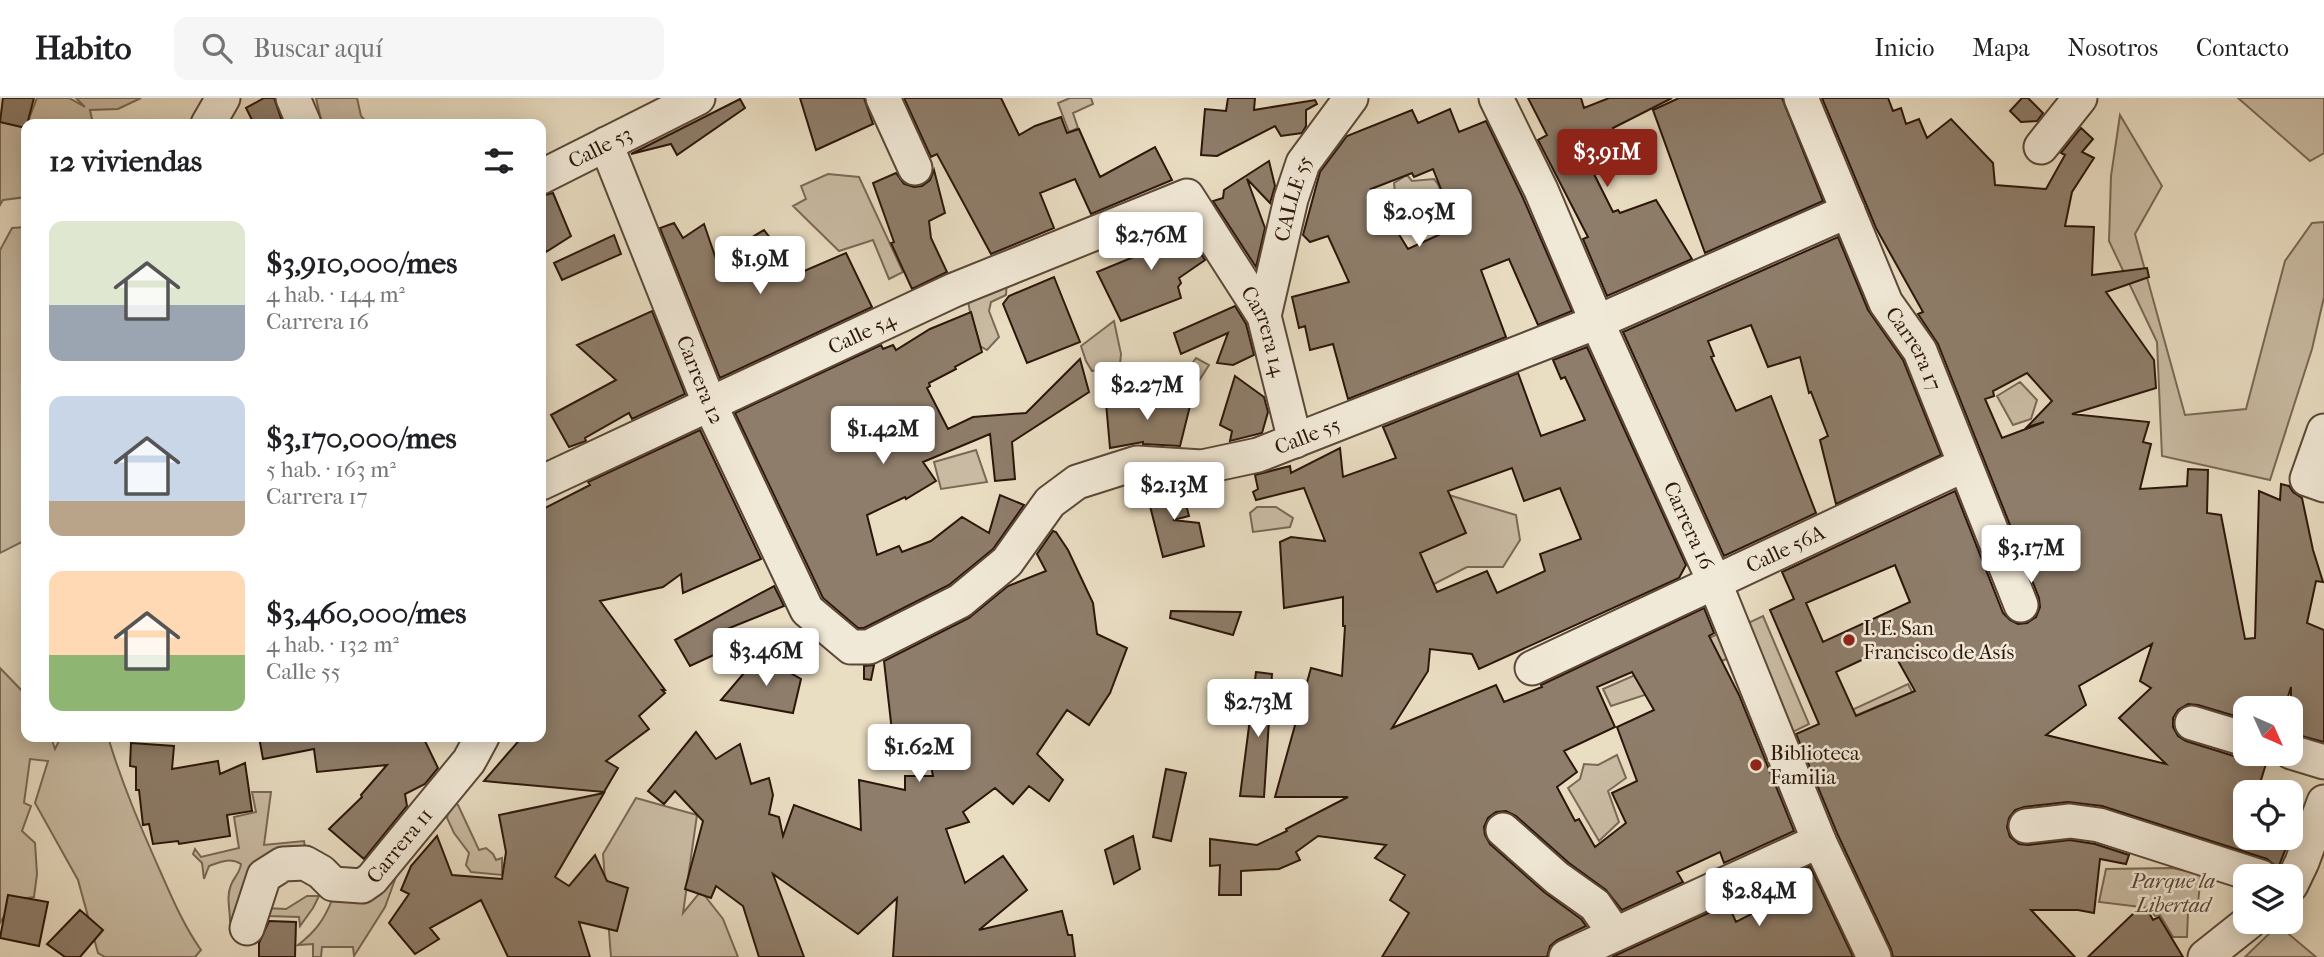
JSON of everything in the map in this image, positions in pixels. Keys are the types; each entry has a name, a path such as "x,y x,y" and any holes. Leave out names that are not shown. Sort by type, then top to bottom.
{"street":[{"path":"211,119 223,98"},
{"path":"293,98 302,119"},
{"name":"Calle 53","path":"546,174 698,98"},
{"path":"883,98 915,168"},
{"name":"CALLE 55","path":"1263,315 1303,163 1351,98"},
{"name":"Carrera 16","path":"1496,98 1555,223 1714,581 1819,841 1874,957"},
{"name":"Carrera 17","path":"1801,98 1886,303 1920,351 2021,605"},
{"path":"2041,147 2080,98"},
{"name":"Carrera 12","path":"606,144 710,405 807,610 851,646 869,648 960,601 1007,562 1050,502 1077,482 1137,463"},
{"name":"Calle 54","path":"546,481 954,290 1187,196"},
{"name":"Carrera 14","path":"1187,196 1263,315 1295,441"},
{"name":"Calle 55","path":"1137,463 1202,467 1258,456 1597,322 1848,211"},
{"path":"2315,482 2324,431"},
{"name":"Calle 56A","path":"1532,667 1964,465"},
{"path":"2192,723 2233,735"},
{"name":"Carrera 11","path":"247,928 264,876 283,864 305,863 321,872 333,884 362,886 372,879 469,761 479,742"},
{"path":"2303,756 2324,762"},
{"path":"2301,864 2324,802"},
{"path":"2025,825 2070,821 2099,825 2233,868"},
{"path":"1503,830 1557,878 1595,905 1615,934"},
{"path":"1566,957 1819,841"},
{"path":"2205,957 2234,934"}],"green space":[{"path":"37,98 69,98 85,107 76,98 141,98 118,109 90,110 92,119 29,119"},
{"path":"316,98 357,98 364,119 321,119"},
{"path":"1070,98 1091,98 1093,104 1073,113 1078,128 1069,132 1058,103"},
{"path":"2238,98 2324,98 2324,153 2310,161"},
{"path":"2120,115 2162,186 2135,234 2185,415 2246,409 2285,261 2312,223 2324,222 2324,297 2312,349 2270,480 2162,456 2157,342 2109,241 2111,176"},
{"path":"0,122 21,127 21,198 3,200 0,205"},
{"path":"828,174 859,177 903,272 889,279 873,240 839,251 793,206 806,199 801,186"},
{"path":"1407,175 1412,181 1434,179 1441,192 1441,208 1433,211 1431,205 1420,209 1412,202 1393,215 1385,203 1395,193 1394,183"},
{"path":"21,227 21,542 0,553 0,250 12,228"},
{"path":"1007,279 1006,295 991,302 989,311 999,337 987,350 980,346 968,298"},
{"path":"1114,321 1121,354 1120,364 1092,371 1081,346"},
{"path":"1196,358 1209,365 1184,404 1150,399 1151,389 1186,372"},
{"path":"2020,382 2037,400 2031,419 2013,425 1997,396"},
{"path":"976,450 987,482 941,489 934,462"},
{"path":"1432,490 1516,515 1520,540 1503,567 1467,567 1434,584 1413,569"},
{"path":"1257,507 1276,507 1293,518 1290,527 1253,532 1250,513"},
{"path":"1763,616 1809,724 1793,732 1746,624"},
{"path":"1720,633 1731,657 1722,661 1718,655 1663,658"},
{"path":"0,668 21,690 21,742 53,742 55,749 58,742 110,742 126,789 179,913 201,950 195,957 105,957 98,953 78,880 35,803 48,761 30,759 24,803 31,806 22,831 35,843 37,874 34,897 14,900 0,923"},
{"path":"1642,672 1651,693 1611,706 1603,689"},
{"path":"1908,684 1919,705 1894,723 1885,703 1843,721 1841,715"},
{"path":"1617,755 1626,778 1608,791 1619,822 1599,841 1568,788 1580,779 1584,764 1598,765"},
{"path":"252,792 271,792 264,845 304,841 305,847 230,921 228,898 241,864 229,861 209,866 204,879 202,863 193,854 195,849 201,857 239,848 234,817 256,812"},
{"path":"636,798 697,815 683,913 701,891 723,919 738,957 611,957 603,854"},
{"path":"451,801 458,805 479,850 486,848 496,860 502,858 502,875 471,872 466,865 469,853 447,818"},
{"name":"Parque la Libertad","path":"2172,868 2201,874 2197,913 2188,912 2187,937 2173,937 2160,915 2155,916 2149,908 2099,902 2106,869"},
{"path":"397,874 385,907 354,956 353,947 322,947 321,957 313,957 313,944 298,945 318,925 332,900"},
{"path":"307,896 319,896 300,926 299,917 267,916 266,908 286,909"},
{"path":"2269,934 2289,934 2316,957 2245,957"}],"building":[{"path":"3,98 34,98 28,119 21,119 21,127 0,122"},
{"path":"264,98 274,98 281,119 252,119 246,108"},
{"path":"800,98 864,98 873,124 816,150"},
{"path":"904,98 1001,98 1019,135 1061,117 1067,133 1079,129 1100,177 1155,147 1172,180 1091,214 1075,179 1040,193 1054,228 991,254 937,154 931,157"},
{"path":"1228,98 1255,98 1254,110 1315,100 1317,104 1306,110 1306,126 1302,133 1281,136 1275,126 1217,156 1201,155 1205,109 1226,111"},
{"path":"1528,98 1581,98 1584,108 1609,98 1672,98 1613,128 1628,153 1594,174 1613,212 1618,210 1620,213 1656,200 1692,259 1607,296 1583,239 1588,237 1538,140 1547,135"},
{"path":"1679,98 1782,98 1823,201 1705,253 1653,110"},
{"path":"1822,98 1888,98 1893,111 1901,108 1906,124 1919,119 1927,138 1951,119 1993,163 1995,185 2046,189 2065,155 2061,153 2081,128 2093,139 2082,152 2094,158 2072,192 2065,226 2094,227 2092,275 2147,268 2149,277 2106,292 2154,360 2156,388 2072,414 2149,422 2143,442 2151,444 2140,489 2187,486 2188,469 2208,470 2207,513 2221,515 2245,639 2255,638 2259,491 2280,500 2281,484 2289,486 2302,498 2323,582 2316,581 2307,623 2324,630 2324,742 2303,736 2303,696 2291,696 2291,687 2288,696 2233,696 2233,715 2188,704 2178,710 2173,718 2173,727 2178,736 2233,756 2233,766 2265,766 2261,780 2233,780 2233,848 2102,806 2068,802 2024,807 2015,810 2009,818 2007,827 2010,837 2019,844 2070,840 2095,844 2129,855 2126,864 2100,859 2094,913 2078,910 2031,910 2075,957 1893,957 1796,734 1819,724 1770,610 1794,599 1782,572 1955,491 2003,613 2018,624 2027,623 2036,617 2040,607 2039,598 1938,344 1918,314 1923,312 1876,228","holes":["2027,373 2052,401 2027,427 2044,422 2002,438 1985,399 1994,396 1993,391","1895,565 1910,602 1823,642 1806,603","2152,644 2140,681 2151,688 2119,718 2166,764 2046,735 2086,705 2079,686","1883,650 1884,653 1892,650 1915,691 1856,716 1836,672"]},
{"path":"2022,98 2028,98 2043,113 2037,121 2021,122 2010,111"},
{"path":"740,99 745,108 677,155 671,144 631,154"},
{"path":"1450,109 1459,132 1486,121 1572,311 1538,325 1509,259 1481,270 1506,337 1348,399 1333,344 1310,350 1305,326 1299,328 1292,297 1349,282 1328,236 1310,242 1303,235 1320,172 1347,136 1412,110 1418,123","holes":["1433,169 1456,227 1408,249 1371,189 1412,173 1414,177"]},
{"path":"1269,161 1275,186 1270,203 1247,179 1265,228 1256,267 1213,201 1223,198 1224,190"},
{"path":"934,170 945,213 929,221 931,238 947,272 912,289 891,243 894,242 873,183 896,173 904,184 922,186 930,180"},
{"path":"553,193 571,236 546,252 546,195"},
{"path":"1179,220 1205,260 1179,278 1181,298 1121,321 1097,272 1136,256 1131,239 1151,231 1153,236"},
{"path":"674,223 683,238 704,224 716,259 764,230 795,270 800,268 802,272 846,253 872,307 720,378 660,228"},
{"path":"614,235 621,254 562,280 554,263"},
{"path":"1838,237 1868,310 1903,360 1941,455 1836,504 1820,440 1828,436 1811,392 1809,393 1800,357 1768,367 1751,325 1708,341 1714,356 1711,357 1736,411 1771,396 1816,513 1724,556 1623,332"},
{"path":"1054,277 1080,342 1027,363 1003,304 1009,296"},
{"path":"1235,306 1246,324 1254,355 1233,365 1217,363 1228,333 1181,354 1174,333"},
{"path":"652,311 685,394 632,419 629,413 585,438 586,441 569,447 551,415 616,380 577,345"},
{"path":"971,312 982,352 929,383 927,388 948,429 973,417 1026,413 1080,359 1089,392 1012,442 1015,479 995,481 990,434 923,462 936,481 906,499 905,497 867,515 877,555 899,546 902,552 931,541 962,517 989,533 1000,495 1024,505 993,549 949,585 864,628 858,628 823,598 735,413 881,345 883,349 893,345 896,350 930,329"},
{"path":"1587,347 1686,565 1679,578 1479,669 1472,654 1430,649 1428,671 1392,728 1496,685 1504,702 1542,687 1541,685 1704,608 1714,633 1709,636 1739,695 1794,831 1724,863 1720,852 1677,872 1683,882 1622,910 1606,890 1569,863 1516,816 1506,811 1496,812 1488,818 1484,827 1490,844 1586,926 1557,940 1550,946 1547,957 1382,957 1409,913 1390,900 1405,875 1375,858 1386,845 1318,836 1296,852 1300,860 1279,869 1241,871 1241,895 1219,895 1220,865 1210,866 1210,839 1257,845 1348,797 1275,797 1311,668 1342,676 1345,626 1343,597 1284,608 1280,542 1291,537 1325,541 1304,488 1256,500 1253,492 1258,489 1255,475 1290,466 1291,473 1340,448 1343,477 1396,458 1383,427 1518,373 1541,436 1585,420 1565,377 1561,379 1553,360","holes":["1512,468 1524,501 1560,488 1581,539 1540,554 1545,571 1497,593 1487,571 1437,592 1420,553 1466,533 1448,491","1632,672 1654,710 1617,727 1637,781 1612,793 1626,823 1595,847 1579,819 1575,821 1557,787 1577,772 1564,751 1615,727 1597,687"]},
{"path":"1235,376 1264,397 1268,412 1262,433 1230,441 1232,431 1220,425"},
{"path":"1158,395 1190,406 1180,446 1143,442 1110,448 1106,403 1156,401"},
{"path":"700,430 761,559 683,593 681,574 663,587 600,601 665,690 662,690 665,693 639,716 649,729 606,761 618,768 604,792 484,781 518,742 546,742 546,507 590,485 588,482"},
{"path":"1151,483 1162,484 1159,491 1181,486 1189,516 1173,520 1199,523 1204,546 1163,557 1150,506 1156,504"},
{"path":"1053,531 1068,550 1093,603 1097,634 1127,648 1110,693 1089,725 1067,710 1037,754 1063,780 1049,801 1029,786 1013,804 995,788 963,812 969,822 946,829 965,883 1003,856 1027,890 979,930 1062,911 1068,935 1072,935 1075,957 893,957 897,898 858,934 773,874 804,957 759,957 743,906 716,886 711,898 685,889 703,821 675,791 664,804 648,791 696,732 716,759 740,744 751,784 769,778 773,795 769,814 779,817 783,836 794,805 861,830 859,780 905,790 905,776 933,776 923,726 892,731 884,661 969,618 1008,586 1046,571 1037,554"},
{"path":"774,586 784,606 722,631 729,648 690,666 675,640"},
{"path":"1171,611 1241,612 1233,635 1170,618"},
{"path":"771,662 801,679 793,713 721,700 750,666"},
{"path":"874,665 871,680 864,679 864,666"},
{"path":"1256,672 1272,674 1264,797 1240,796"},
{"path":"260,742 425,742 438,768 425,784 405,794 407,806 364,859 329,829 362,797 387,765 317,772 314,749 263,759"},
{"path":"131,743 174,746 172,769 218,761 220,774 245,763 252,811 227,815 230,836 179,844 178,841 153,844 149,824 143,825 139,790 136,790 136,767 130,766"},
{"path":"1166,769 1186,773 1171,841 1153,837"},
{"path":"604,793 555,877 569,886 595,855 607,881 628,888 617,931 579,922 590,957 508,957 481,900 430,928 439,939 415,954 389,923 409,894 401,890 411,866 437,836 452,875 502,879 506,852 499,815"},
{"path":"1133,836 1140,869 1114,884 1105,850"},
{"path":"2239,850 2285,850 2280,864 2273,864 2267,859"},
{"path":"1810,866 1853,957 1612,957 1728,904 1736,922 1769,905 1763,888"},
{"path":"8,895 48,902 39,946 0,938"},
{"path":"2138,909 2148,911 2153,920 2159,917 2183,957 2088,957"},
{"path":"80,910 103,930 80,957 65,957 47,944"},
{"path":"269,921 296,922 295,957 259,957 259,943"}],"place":[{"name":"I. E. San Francisco de Asís","path":"1849,640"},
{"name":"Biblioteca Familia","path":"1756,765"}]}
